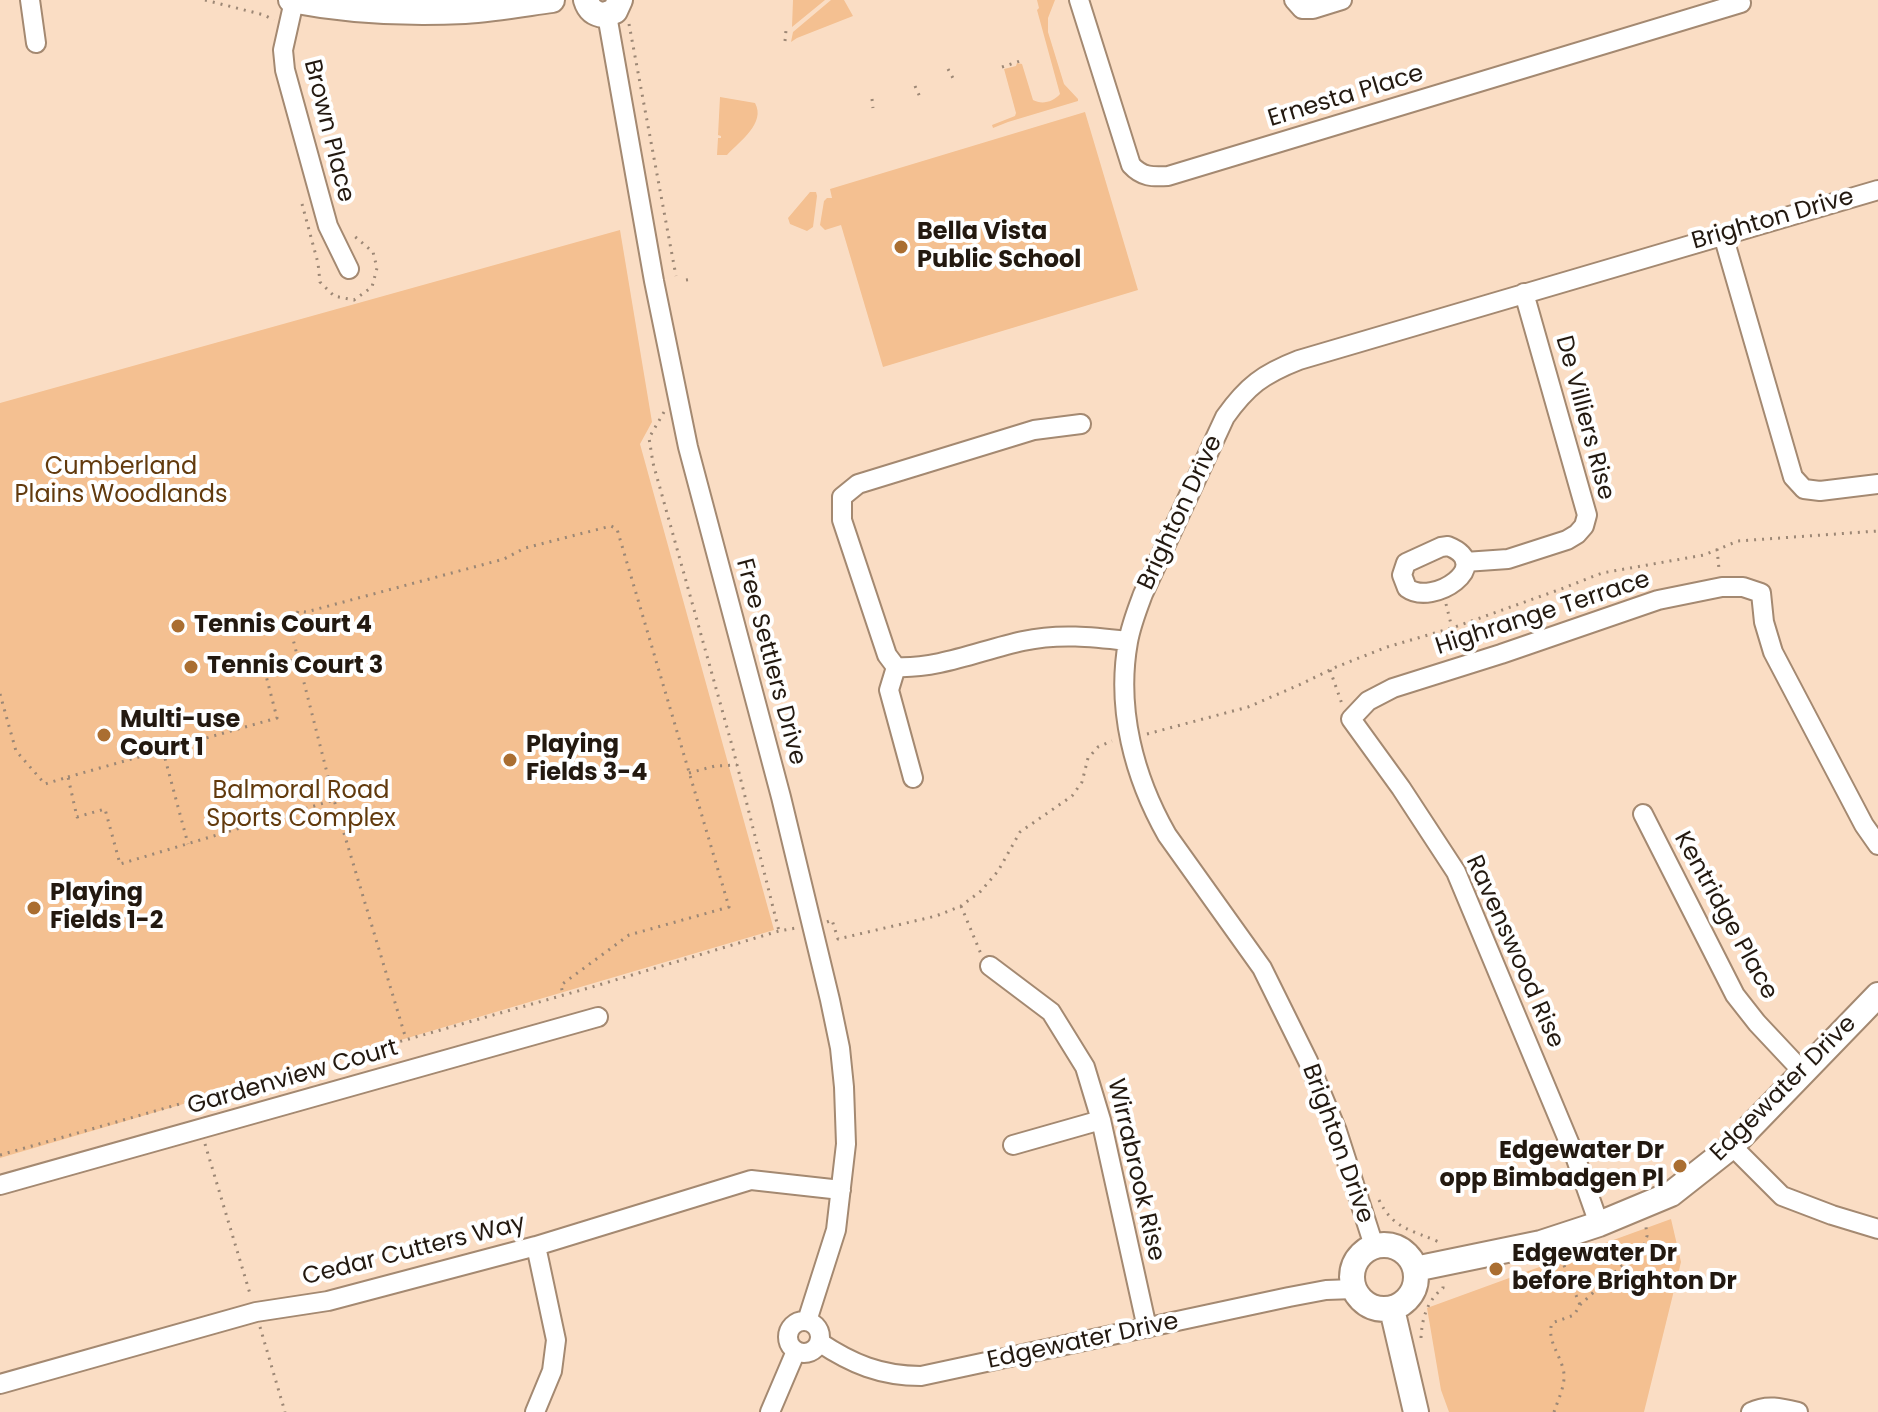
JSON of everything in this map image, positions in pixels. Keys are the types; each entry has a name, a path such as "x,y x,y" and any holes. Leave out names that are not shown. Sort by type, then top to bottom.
{"street":[{"path":"30,0 36,43"},
{"path":"291,8 431,12 552,0"},
{"path":"586,0 593,12 598,14 619,13"},
{"name":"Ernesta Place","path":"1079,0 1131,165 1139,173 1157,177 1741,3"},
{"path":"1294,0 1302,9 1313,9 1342,0"},
{"name":"Brown Place","path":"291,8 283,50 285,70 328,226 349,269"},
{"name":"Free Settlers Drive","path":"619,13 654,281 688,447 781,797 840,1048 846,1144 841,1190 836,1230 807,1321"},
{"name":"Brighton Drive","path":"1374,1246 1337,1131 1308,1061 1262,968 1167,835 1146,795 1137,769 1127,719 1125,667 1128,641 1143,594 1225,417 1239,397 1258,380 1299,360 1878,190"},
{"path":"1723,235 1793,477 1804,489 1820,491 1878,484"},
{"name":"De Villiers Rise","path":"1465,562 1508,559 1567,540 1584,526 1587,515 1524,293"},
{"path":"896,667 887,655 842,520 842,497 858,484 1020,434 1081,424"},
{"name":"Highrange Terrace","path":"1351,719 1368,701 1393,688 1658,600 1722,587 1743,587 1761,593 1764,622 1773,652 1864,825 1878,845"},
{"path":"896,667 918,668 1025,640 1054,636 1128,641"},
{"path":"896,667 889,690 913,778"},
{"name":"Ravenswood Rise","path":"1351,719 1456,872 1571,1145 1599,1224"},
{"name":"Kentridge Place","path":"1643,814 1735,995 1803,1072"},
{"name":"Wirrabrook Rise","path":"990,966 1051,1012 1085,1067 1101,1120 1147,1328"},
{"name":"Edgewater Drive","path":"1415,1269 1541,1243 1599,1224 1671,1194 1732,1146 1878,995"},
{"name":"Gardenview Court","path":"0,1185 598,1017"},
{"path":"1013,1145 1101,1120"},
{"path":"1732,1146 1782,1196 1878,1229"},
{"name":"Cedar Cutters Way","path":"0,1384 256,1312 328,1301 536,1246 751,1180 841,1190"},
{"path":"535,1412 552,1371 556,1340 536,1246"},
{"path":"1374,1246 1400,1249 1415,1269 1416,1279 1409,1298 1392,1309 1373,1308 1365,1304 1354,1289 1352,1271 1355,1263 1374,1246"},
{"name":"Edgewater Drive","path":"819,1342 873,1370 921,1376 1289,1297 1326,1290 1354,1289"},
{"path":"1392,1309 1416,1412"},
{"path":"799,1321 807,1321 818,1329 819,1342 811,1352 806,1353 796,1351 789,1343 788,1332 799,1321"},
{"path":"770,1412 796,1351"},
{"path":"1754,1411 1774,1407 1798,1412"}],"path":[{"path":"205,0 264,15 271,20 291,8"},
{"path":"619,13 676,276"},
{"path":"785,41 786,30"},
{"path":"1002,67 1023,60"},
{"path":"948,69 954,80"},
{"path":"915,86 920,97"},
{"path":"872,99 873,108"},
{"path":"686,280 693,279"},
{"path":"0,1155 779,931 737,765 653,463 649,438 664,411"},
{"path":"406,1039 334,800 298,659 291,631 298,611 306,612 504,559 525,548 611,526 617,529 729,907 629,935 561,985 563,995"},
{"path":"1147,734 1248,707 1387,647 1452,628 1602,573 1704,555 1738,541 1878,531"},
{"path":"1444,596 1452,628"},
{"path":"0,694 16,751 45,784 277,718 264,668 298,659"},
{"path":"1330,670 1351,719"},
{"path":"832,920 838,939 936,916 961,906 981,891 998,871 1020,832 1072,796 1082,782 1088,758 1098,747 1114,740"},
{"path":"163,751 188,844"},
{"path":"689,773 715,766 737,765"},
{"path":"68,777 77,817 105,809 120,864 334,800"},
{"path":"961,906 980,953 990,966"},
{"path":"203,1139 285,1412"},
{"path":"1554,1412 1564,1373 1550,1334 1552,1323 1574,1315 1580,1305 1644,1245 1646,1227"},
{"path":"1561,1258 1580,1305"}],"green space":[{"path":"793,0 825,0 792,27"},
{"path":"831,0 844,0 853,16 791,42 793,32"},
{"path":"1037,0 1055,0 1048,18 1048,32 1064,84 1078,101 993,128 992,125 1016,113 1004,69 1022,64 1033,100 1047,102 1060,94"},
{"path":"720,97 755,103 757,110 757,118 750,131 727,155 717,155 718,138 721,138 718,135"},
{"path":"1085,112 1138,290 883,367 841,225 825,230 820,225 824,201 832,198 830,189"},
{"path":"810,192 816,192 817,196 813,227 807,231 790,224 788,218"},
{"name":"Balmoral Road Sports Complex","path":"620,230 652,422 640,444 774,930 0,1158 0,403"},
{"path":"1671,1219 1681,1262 1644,1412 1449,1412 1441,1390 1427,1308"}],"place":[{"name":"Bella Vista Public School","path":"901,247"},
{"name":"Tennis Court 4","path":"178,626"},
{"name":"Tennis Court 3","path":"191,667"},
{"name":"Multi-use Court 1","path":"104,735"},
{"name":"Playing Fields 3-4","path":"510,760"},
{"name":"Playing Fields 1-2","path":"34,908"},
{"name":"Edgewater Dr opp Bimbadgen Pl","path":"1680,1166"},
{"name":"Edgewater Dr before Brighton Dr","path":"1496,1269"}],"park label":[{"name":"Cumberland Plains Woodlands","path":"121,482"}]}
